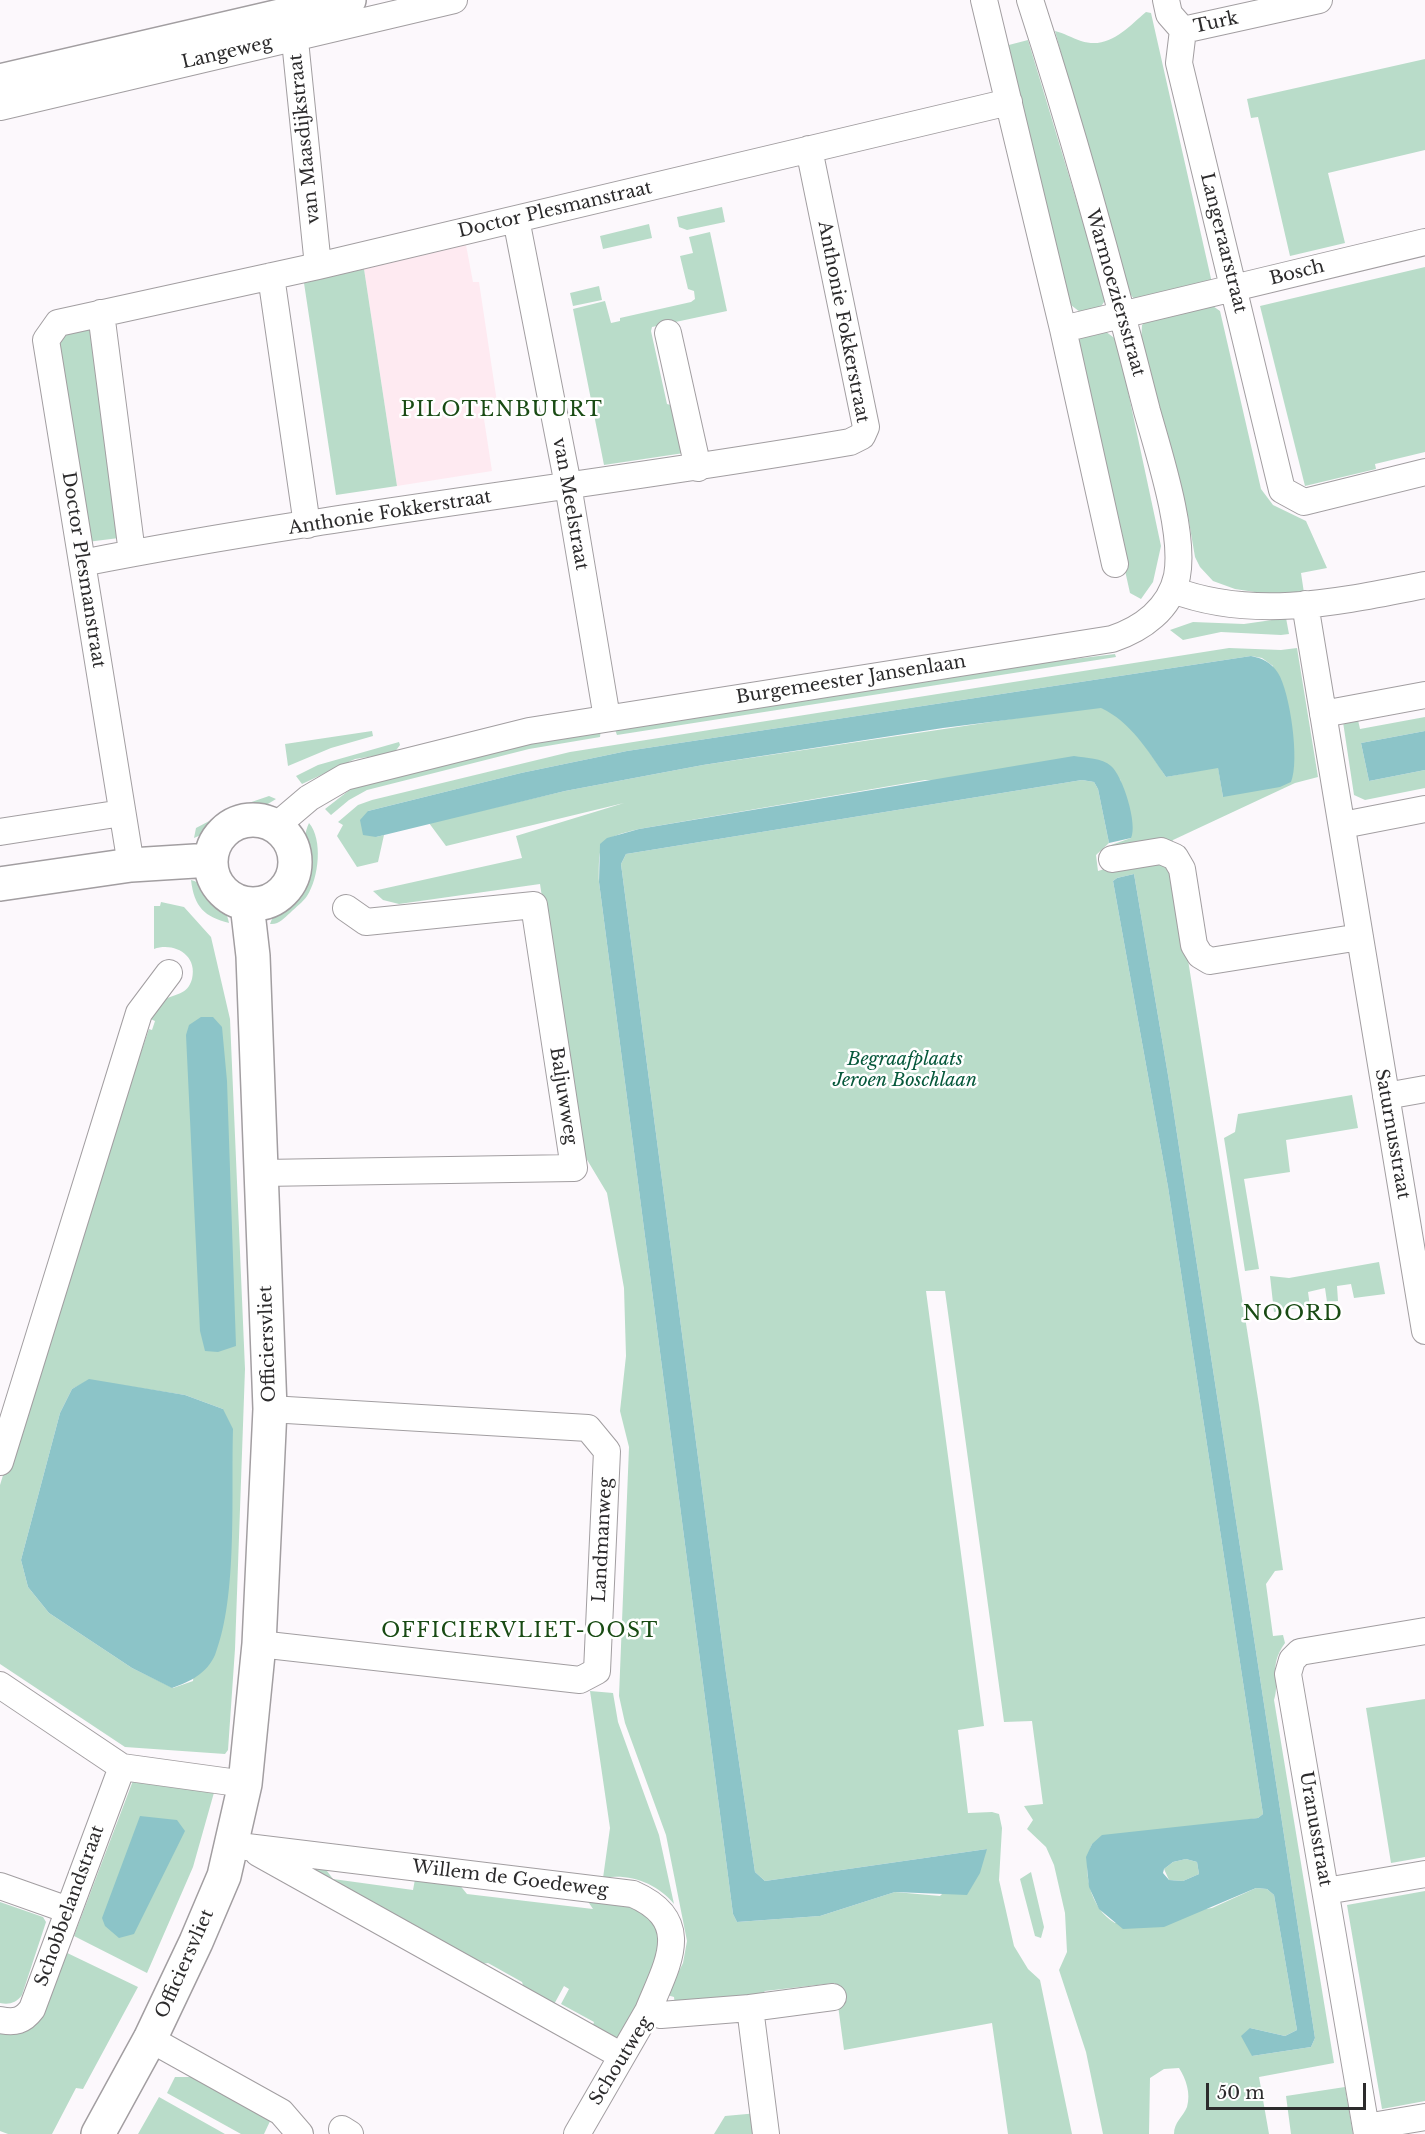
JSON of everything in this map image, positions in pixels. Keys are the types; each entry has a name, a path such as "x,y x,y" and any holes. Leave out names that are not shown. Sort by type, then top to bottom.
{"main road":[{"name":"Langeweg","path":"0,81 294,25 349,0"},
{"path":"255,820 276,826 292,847 294,873 279,895 267,901 247,904 230,897 220,886 213,872 211,860 218,839 234,825 255,820"},
{"path":"0,884 131,865 211,860"},
{"name":"Officiersvliet","path":"98,2134 150,2039 224,1876 240,1846 259,1644 270,1409 253,956 247,904"}],"street":[{"name":"Langeweg","path":"0,107 294,25 454,0"},
{"path":"984,0 1063,330 1115,564"},
{"name":"Warmoeziersstraat","path":"1030,0 1122,315 1171,503 1178,559 1173,590"},
{"path":"1166,0 1169,14 1184,30"},
{"name":"Turk","path":"1184,30 1319,0"},
{"name":"van Maasdijkstraat","path":"294,25 318,266"},
{"name":"Langeraarstraat","path":"1184,30 1179,63 1282,490 1304,502 1425,472"},
{"name":"Doctor Plesmanstraat","path":"131,865 46,340 50,330 58,323 318,266 1009,102"},
{"name":"Anthonie Fokkerstraat","path":"82,562 568,485 698,468 850,442 862,436 866,427 808,149"},
{"name":"van Meelstraat","path":"516,219 568,485 607,718"},
{"name":"Bosch","path":"1063,330 1425,242"},
{"path":"271,276 307,525"},
{"path":"101,313 132,553"},
{"path":"668,333 698,468"},
{"path":"1173,590 1198,599 1224,604 1274,608 1425,585"},
{"name":"Burgemeester Jansenlaan","path":"276,826 316,793 345,777 361,771 500,737 607,718 1112,639 1150,619 1173,590"},
{"name":"Saturnusstraat","path":"1305,604 1425,1331"},
{"path":"1323,714 1425,695"},
{"path":"1343,825 1425,809"},
{"path":"0,832 122,813"},
{"path":"1112,859 1161,851 1175,857 1182,869 1194,945 1200,955 1210,961 1360,937"},
{"name":"Baljuwweg","path":"262,1173 574,1168 534,905 366,922 346,908"},
{"path":"0,1462 139,1013 169,973"},
{"path":"1386,1096 1425,1089"},
{"name":"Landmanweg","path":"259,1644 580,1680 597,1671 607,1451 588,1428 270,1409"},
{"name":"Uranusstraat","path":"1366,2131 1288,1674 1292,1660 1300,1652 1425,1631"},
{"path":"0,1685 122,1767 245,1784"},
{"name":"Schobbelandstraat","path":"0,2020 17,2021 25,2018 32,2009 122,1767"},
{"path":"240,1846 622,2056"},
{"name":"Willem de Goedeweg","path":"240,1846 633,1894 661,1910 670,1927 670,1956 648,2011"},
{"path":"1326,1891 1425,1874"},
{"path":"0,1886 68,1910"},
{"name":"Schoutweg","path":"577,2134 648,2011 661,2015 750,2008 833,1997"},
{"path":"750,2008 766,2134"},
{"path":"150,2039 280,2112 300,2134"},
{"path":"1366,2131 1425,2117"}],"shaded area":[{"path":"466,245 473,282 479,282 497,402 482,406 492,471 397,486 364,269"}],"green space":[{"path":"1146,12 1151,13 1212,283 1134,299 1124,286 1055,31 1081,41 1100,43 1117,36"},
{"path":"1028,40 1104,292 1104,302 1100,308 1080,312 1067,302 1005,46"},
{"path":"1425,59 1425,150 1328,173 1345,243 1290,256 1258,117 1251,118 1247,99"},
{"path":"722,207 725,222 687,230 679,227 677,217"},
{"path":"649,224 652,238 603,249 600,236"},
{"path":"710,232 727,311 652,327 651,331 667,404 678,407 684,453 604,465 573,309 605,301 611,323 620,321 620,318 691,302 695,299 694,291 688,289 680,256 693,253 689,237"},
{"path":"1425,267 1425,452 1375,464 1376,469 1305,486 1260,306"},
{"path":"364,269 397,486 336,495 304,283"},
{"path":"599,286 602,300 573,306 570,293"},
{"path":"1210,304 1220,311 1261,489 1273,505 1306,521 1327,568 1301,573 1304,593 1268,594 1235,589 1213,581 1200,567 1195,557 1188,516 1141,343 1142,325 1150,318"},
{"path":"93,324 127,537 87,542 51,334"},
{"path":"1105,331 1117,340 1161,546 1153,582 1141,599 1130,593 1077,355 1076,341 1085,333"},
{"path":"1286,618 1289,634 1281,635 1221,632 1183,640 1170,630 1193,622 1244,624"},
{"name":"Begraafplaats Jeroen Boschlaan","path":"1229,648 1281,650 1297,648 1318,777 1295,783 1173,840 1171,845 1112,852 1111,845 1131,838 1120,779 925,780 626,832 608,839 599,858 599,882 733,1914 737,1922 820,1916 895,1892 940,1896 987,1849 765,1881 755,1872 726,1673 621,864 626,854 1082,780 1094,782 1098,789 1109,843 1096,855 1098,871 1124,863 1163,861 1174,872 1283,1570 1275,1571 1266,1584 1273,1636 1283,1635 1285,1643 1275,1666 1274,1700 1334,2063 1259,2077 1269,2134 1174,2134 1175,2126 1188,2102 1187,2086 1179,2068 1164,2069 1150,2078 1149,2134 1103,2134 1086,2052 1059,1970 1067,1952 1065,1913 1054,1865 1046,1847 1027,1829 1033,1820 1024,1806 1043,1804 1032,1721 1004,1722 945,1291 926,1291 984,1726 958,1730 968,1813 999,1814 1002,1828 999,1880 1014,1946 1028,1969 1040,1980 1072,2134 1008,2134 992,2023 844,2050 835,1983 765,1991 758,1998 675,2008 674,1997 667,1995 683,1963 687,1941 666,1835 625,1723 619,1696 629,1447 620,1411 626,1356 624,1288 607,1193 580,1148 540,884 399,904 383,900 373,891 522,858 516,836 624,803 446,846 429,823 565,791 703,765 1093,707 1112,712 1130,727 1166,777 1218,767 1223,797 1273,666 1262,658 1251,656 627,751 521,773 368,811 376,837 384,835 378,862 357,867 337,836 343,825 338,822 358,805 570,752","holes":["1134,874 1168,1075 1315,2038 1311,2047 1252,2056 1250,2028 1285,2036 1297,2030 1274,1895 1267,1889 1256,1888 1212,1908 1115,1923 1099,1908 1090,1888 1088,1876 1087,1865 1092,1844 1258,1818 1263,1814 1168,1187 1113,881"]},
{"path":"1115,654 1116,657 617,735 614,727 993,669"},
{"path":"1425,717 1425,731 1361,743 1369,781 1425,770 1425,788 1365,800 1354,795 1343,722 1358,720 1360,729"},
{"path":"601,729 600,737 529,749 367,790 349,800 331,815 325,809 352,788 453,758"},
{"path":"372,731 373,736 331,748 288,766 285,744"},
{"path":"399,742 400,745 394,753 355,759 302,784 296,776 318,765"},
{"path":"269,796 276,799 258,810 225,818 210,831 194,838 196,828 234,808"},
{"path":"309,823 318,848 317,869 311,888 304,900 283,919 270,924 302,878 305,864 305,837"},
{"path":"191,880 204,886 216,897 229,923 213,918 202,909 195,897"},
{"path":"161,902 184,907 211,937 230,1019 245,1369 235,1649 228,1750 225,1754 125,1747 0,1664 0,1485 68,1264 149,1029 152,1030 155,1021 148,1018 164,1000 187,988 192,979 191,963 182,952 169,947 154,949 154,906 160,906","holes":["89,1380 185,1395 223,1409 193,1681 173,1688 132,1668 49,1613 28,1587 21,1560 60,1413 72,1389"]},
{"path":"1352,1095 1358,1128 1286,1140 1290,1172 1244,1179 1259,1269 1245,1271 1224,1138 1235,1132 1238,1114"},
{"path":"1379,1262 1385,1294 1354,1298 1351,1284 1337,1286 1338,1301 1327,1302 1325,1288 1308,1292 1310,1306 1274,1312 1270,1276 1289,1278"},
{"path":"590,1691 613,1693 618,1722 659,1835 674,1904 659,1890 642,1881 623,1877 603,1878 610,1828"},
{"path":"1425,1699 1425,1857 1391,1863 1366,1708"},
{"path":"134,1778 215,1789 193,1867 147,1973 74,1936"},
{"path":"1186,1859 1197,1862 1199,1874 1183,1881 1169,1880 1164,1869 1173,1862"},
{"path":"321,1863 333,1879 413,1890 416,1874 454,1878 467,1894 593,1909 585,1897 652,1910 665,1953 626,2033 615,2039 591,2030 594,2022 561,2004 569,1989 564,1986 552,2008 526,1994 522,1982 488,1963 474,1965 298,1866"},
{"path":"1031,1872 1044,1927 1041,1938 1035,1936 1020,1879"},
{"path":"1425,1891 1425,2101 1382,2109 1347,1905"},
{"path":"0,1902 43,1917 46,1922 22,1995 15,2002 6,2004 0,2003"},
{"path":"61,1950 138,1987 83,2089 76,2088 52,2134 8,2134 0,2131 0,2033 15,2034"},
{"path":"175,2077 197,2077 272,2117 264,2134 241,2134 167,2093"},
{"path":"1345,2087 1353,2134 1291,2134 1286,2096"},
{"path":"159,2097 225,2134 138,2134"},
{"path":"758,2113 762,2134 714,2134 725,2116"}],"water":[{"path":"1251,656 1266,661 1276,669 1290,710 1294,743 1294,772 1291,782 1280,787 1223,797 1218,768 1166,777 1130,729 1101,708 943,728 703,765 565,791 376,837 363,835 360,820 368,811 521,773 627,751"},
{"path":"1425,731 1425,770 1369,781 1361,743"},
{"path":"1074,756 1103,761 1116,771 1131,812 1133,832 1131,838 1109,843 1098,789 1094,782 1082,780 626,854 621,864 726,1673 755,1872 765,1881 987,1849 980,1873 967,1895 895,1892 820,1916 737,1922 733,1914 599,882 600,844 607,838 639,829"},
{"path":"1134,874 1168,1075 1315,2038 1311,2047 1252,2056 1241,2036 1250,2028 1285,2036 1297,2030 1274,1895 1267,1889 1256,1888 1164,1927 1123,1929 1099,1909 1089,1887 1086,1857 1092,1844 1102,1835 1258,1818 1263,1814 1168,1187 1113,881","holes":["1186,1859 1197,1862 1199,1874 1183,1881 1169,1880 1163,1873 1164,1869 1173,1862"]},
{"path":"201,1017 213,1017 222,1027 227,1081 236,1346 218,1352 205,1351 200,1331 186,1035 189,1025"},
{"path":"89,1379 185,1395 223,1409 233,1429 232,1544 227,1604 222,1631 215,1655 203,1672 172,1688 132,1668 49,1613 28,1587 21,1560 60,1413 72,1389"},
{"path":"140,1816 177,1820 185,1831 134,1934 119,1938 105,1926 102,1918"}],"district":[{"name":"PILOTENBUURT","path":"502,410"},
{"name":"NOORD","path":"1293,1314"},
{"name":"OFFICIERVLIET-OOST","path":"520,1631"}]}
